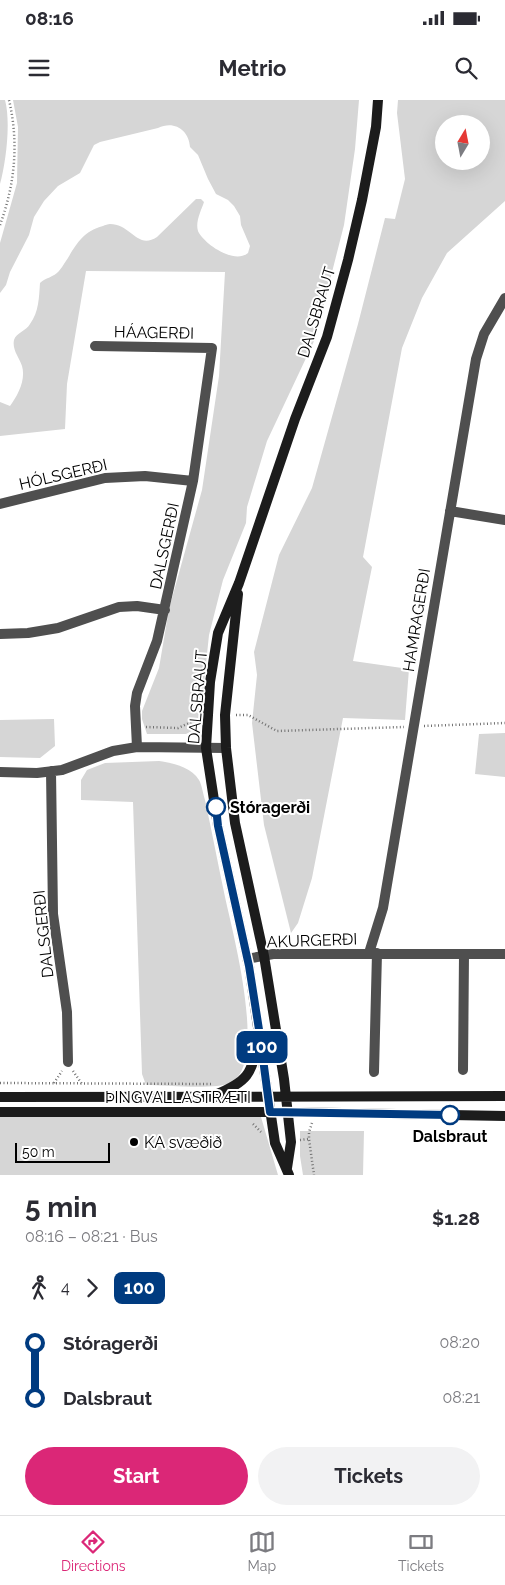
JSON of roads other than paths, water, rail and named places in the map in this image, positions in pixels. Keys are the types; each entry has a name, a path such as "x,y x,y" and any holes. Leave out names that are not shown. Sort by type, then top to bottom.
{"street":[{"name":"DALSBRAUT","path":"288,1172 275,1143 248,959 218,826 206,748 210,682 218,633 239,583 295,420 326,337 348,260 362,200 376,127 378,100"},
{"name":"HAMRAGERÐI","path":"373,953 383,908 476,359 484,334 505,298"},
{"name":"HÁAGERÐI","path":"94,346 212,348"},
{"name":"DALSGERÐI","path":"137,746 135,706 137,693 157,641 165,610 193,481 212,348"},
{"name":"HÓLSGERÐI","path":"0,504 105,478 145,476 193,481"},
{"path":"450,511 505,520"},
{"name":"DALSBRAUT","path":"239,583 225,715 226,748 235,823 264,956 286,1096 291,1142 288,1172"},
{"path":"0,634 28,633 58,628 119,607 137,606 165,610"},
{"path":"0,772 52,772 113,751 137,746 226,748"},
{"name":"DALSGERÐI","path":"52,772 53,914 67,1012 68,1062"},
{"name":"AKURGERÐI","path":"373,953 374,1072"},
{"name":"AKURGERÐI","path":"248,959 273,954 505,954"},
{"path":"464,954 464,1070"},
{"path":"206,1098 236,1087 245,1079 251,1069 256,1051 258,1021"},
{"name":"ÞINGVALLASTRÆTI","path":"0,1097 505,1096"},
{"name":"ÞINGVALLASTRÆTI","path":"0,1112 288,1112 505,1116"}],"place":[{"name":"Stóragerði","path":"216,807"},
{"name":"Dalsbraut","path":"450,1115"},
{"name":"KA svæðið","path":"134,1142"}]}
